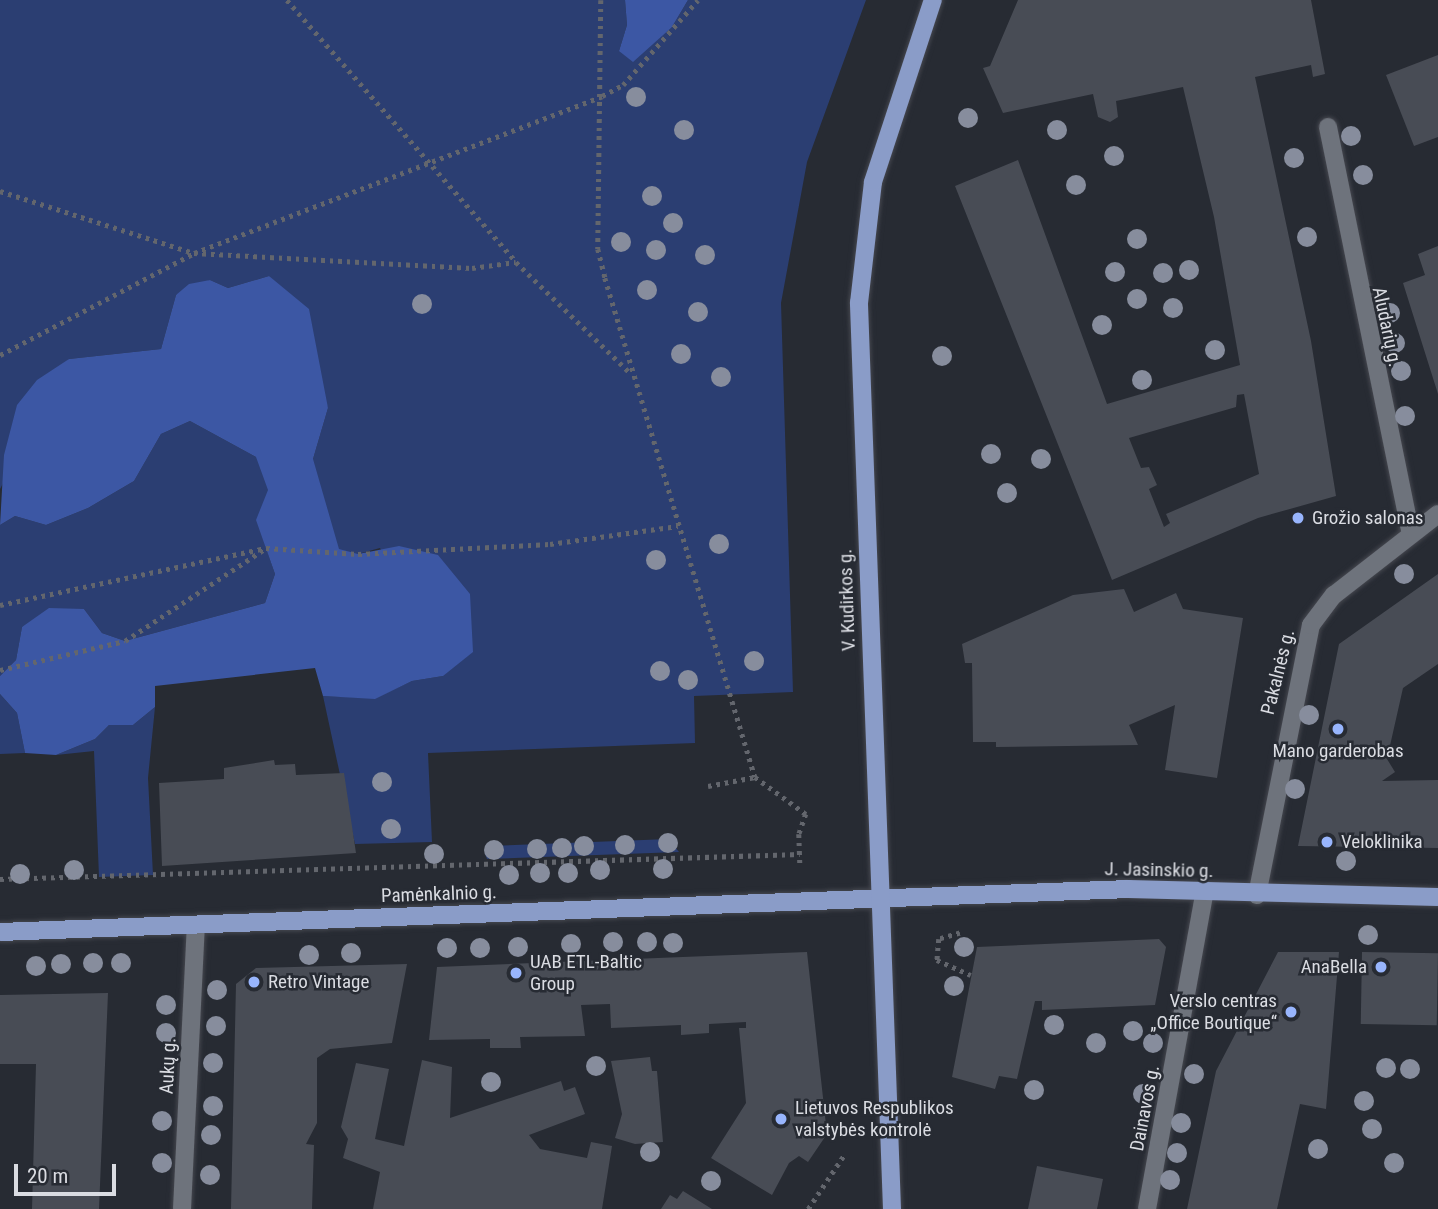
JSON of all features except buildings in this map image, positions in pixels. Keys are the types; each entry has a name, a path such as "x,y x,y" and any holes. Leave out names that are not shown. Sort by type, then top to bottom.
{"main road":[{"name":"V. Kudirkos g.","path":"892,1209 862,437 863,243 890,121 933,0"},
{"name":"J. Jasinskio g.","path":"879,898 1205,890 1257,895 1438,897"},
{"name":"Pamėnkalnio g.","path":"0,932 879,898"}],"street":[{"name":"Aludarių g.","path":"1328,127 1411,534"},
{"name":"Pakalnės g.","path":"1257,895 1311,625 1334,595 1438,514"},
{"name":"Dainavos g.","path":"1147,1209 1205,890"},
{"name":"Aukų g.","path":"182,1209 196,925"}],"path":[{"path":"286,0 516,262 630,372"},
{"path":"601,0 603,96 598,249 630,372 755,777 806,814 800,864"},
{"path":"0,355 194,253 603,96 623,85 698,0"},
{"path":"0,191 194,253 472,268 516,262"},
{"path":"0,605 266,548 358,554 550,544 678,526"},
{"path":"0,670 125,641 266,548"},
{"path":"708,786 755,777"},
{"path":"0,879 800,854"},
{"path":"960,933 939,939 937,960 971,975"},
{"path":"808,1209 844,1155"}],"shaded area":[{"path":"0,0 625,0 627,25 619,51 672,27 688,0 866,0 807,162 781,303 793,692 694,696 695,743 428,753 432,842 355,844 323,696 375,698 412,681 443,676 380,548 358,554 265,545 275,574 265,603 125,641 102,633 84,609 22,627 16,660 0,676 0,525 15,516 46,525 88,508 134,481 161,434 190,421 256,457 313,459 328,408 269,276 228,288 210,280 176,295 161,349 69,359 0,489"},
{"path":"625,0 688,0 672,27 633,62 619,51 627,25"},
{"path":"269,276 309,309 328,408 313,459 339,549 358,554 399,546 438,555 470,594 473,652 443,676 412,681 375,699 323,696 315,668 155,686 155,707 133,725 109,725 95,739 56,755 25,753 17,713 0,694 0,676 16,660 22,627 49,608 84,609 102,633 125,641 265,603 275,574 256,520 268,490 256,457 190,421 161,434 134,481 88,508 46,525 15,516 0,525 4,455 17,405 37,380 69,359 161,349 176,295 189,284 210,280 228,288"},
{"path":"0,694 17,713 25,753 0,754"},
{"path":"155,707 148,778 153,875 99,877 94,751 56,755 95,739 109,725 133,725"},
{"path":"669,839 679,852 487,859 485,854 489,846"}],"place":[{"name":"Grožio salonas","path":"1298,518"},
{"name":"Mano garderobas","path":"1338,729"},
{"name":"Veloklinika","path":"1327,842"},
{"name":"AnaBella","path":"1381,967"},
{"name":"UAB ETL-Baltic Group","path":"516,973"},
{"name":"Retro Vintage","path":"254,982"},
{"name":"Verslo centras „Office Boutique“","path":"1291,1012"},
{"name":"Lietuvos Respublikos valstybės kontrolė","path":"781,1119"}]}
